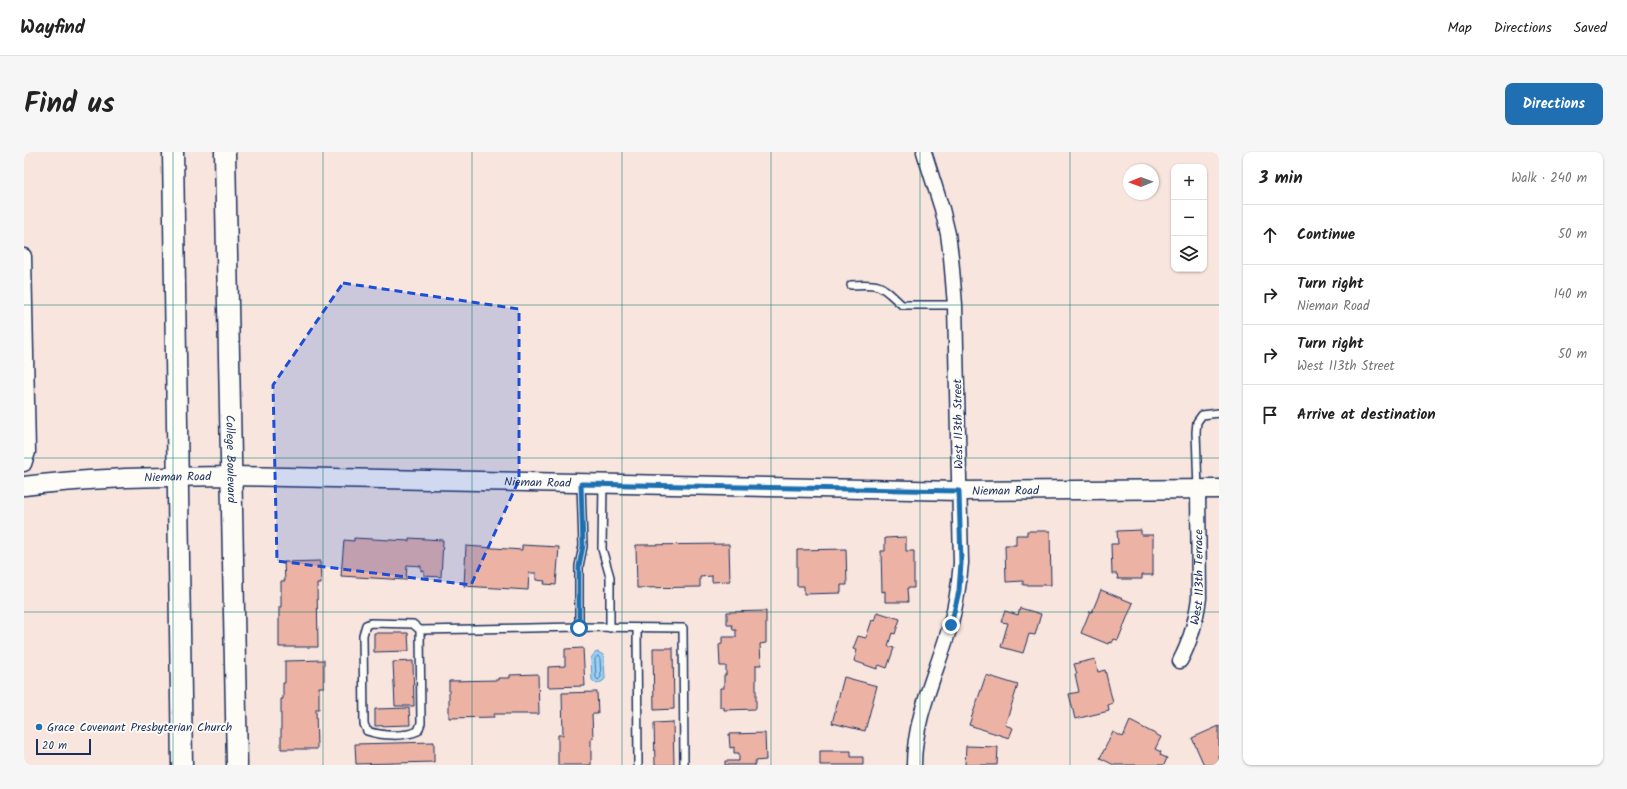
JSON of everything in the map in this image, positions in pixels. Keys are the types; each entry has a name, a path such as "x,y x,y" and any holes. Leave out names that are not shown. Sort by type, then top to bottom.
{"main road":[{"path":"173,152 182,765"},
{"name":"College Boulevard","path":"225,152 237,765"}],"street":[{"name":"West 113th Street","path":"914,765 919,720 951,625 959,591 961,563 955,305 948,234 942,209 924,152"},
{"path":"24,256 28,452 24,464"},
{"name":"Nieman Road","path":"24,486 63,481 231,476 959,491 1219,489"},
{"name":"West 113th Terrace","path":"1180,661 1188,646 1197,614 1199,598 1198,490"}],"lane":[{"path":"851,285 873,284 885,288 902,305 955,305"},
{"path":"1198,490 1197,422 1202,415 1219,413"},
{"path":"579,628 579,566 583,546 581,484"},
{"path":"603,484 602,549 610,577 610,628"},
{"path":"420,630 421,723 418,731 411,734 376,734 367,731 364,724 363,635 366,625 372,623 413,624 420,630 683,628 684,765"},
{"path":"637,628 638,765"}],"highlighted area":[{"path":"343,283 519,309 519,480 471,585 277,561 273,385"}],"water":[{"path":"598,652 603,655 604,658 605,679 597,684 592,680 591,658"}],"building":[{"path":"1141,530 1141,535 1153,535 1153,575 1142,575 1142,579 1118,579 1117,574 1112,574 1111,544 1118,544 1117,531"},
{"path":"1027,531 1050,531 1051,585 1023,585 1023,581 1006,582 1005,545 1016,545 1016,535 1027,535"},
{"path":"906,537 906,551 914,551 914,588 907,588 908,602 885,602 885,591 882,592 881,551 885,551 885,538"},
{"path":"354,538 409,541 409,538 443,540 441,577 424,576 424,571 421,571 421,566 407,565 406,580 341,576 344,540 354,541"},
{"path":"729,544 730,581 712,582 712,576 700,577 700,587 637,588 636,545"},
{"path":"522,545 559,547 556,585 544,584 545,581 536,580 536,573 529,573 528,590 464,586 466,546 522,550"},
{"path":"846,549 847,585 841,585 841,593 804,594 804,586 797,586 797,550"},
{"path":"320,561 321,584 317,584 318,647 279,647 279,607 281,607 281,581 285,581 284,562"},
{"path":"1101,590 1133,603 1118,640 1114,639 1112,643 1109,642 1108,644 1081,633"},
{"path":"1020,608 1041,614 1035,635 1029,634 1023,653 1001,647 1008,623 1001,622 1005,611 1018,615"},
{"path":"766,611 766,643 760,644 761,665 756,665 756,709 724,710 724,707 720,707 720,688 724,688 726,666 720,666 719,645 722,644 722,637 736,637 736,630 733,630 732,625 727,625 727,612"},
{"path":"877,612 900,619 895,634 892,633 888,646 894,648 887,668 879,665 877,669 854,661 857,650 853,649 858,636 866,638 872,620 874,621"},
{"path":"374,633 408,633 409,651 374,652"},
{"path":"583,648 585,686 548,687 548,667 565,666 565,649"},
{"path":"653,648 673,648 674,709 654,710"},
{"path":"1095,659 1098,672 1105,670 1113,703 1108,705 1109,711 1075,719 1069,694 1079,692 1074,664"},
{"path":"324,660 324,687 319,687 319,709 316,709 317,749 281,749 281,699 283,699 283,683 285,683 285,661"},
{"path":"413,661 414,706 395,706 393,662"},
{"path":"538,674 539,714 494,714 494,717 449,718 449,681 498,680 498,678 510,678 510,675"},
{"path":"986,675 1018,685 1005,725 1013,728 1009,738 969,725"},
{"path":"844,677 877,686 865,731 832,723"},
{"path":"597,692 598,714 592,714 593,738 591,739 591,765 558,765 558,735 563,735 562,693"},
{"path":"409,708 410,725 375,726 375,709"},
{"path":"1130,721 1161,737 1155,749 1161,752 1160,755 1167,758 1164,765 1114,765 1100,758 1113,732 1123,737"},
{"path":"673,722 674,765 655,765 654,723"},
{"path":"1219,726 1219,765 1204,765 1192,738"},
{"path":"765,733 766,760 755,761 755,765 725,765 725,761 739,761 739,753 734,753 734,747 730,748 729,734"},
{"path":"434,742 434,762 356,764 355,744"},
{"path":"966,746 998,747 997,765 965,765"},
{"path":"820,751 851,751 851,757 863,757 863,765 820,765"}],"place":[{"name":"Grace Covenant Presbyterian Church","path":"39,727"}],"route":[{"path":"579,628 579,566 583,546 581,484 959,491 961,563 959,591 951,625"}]}
